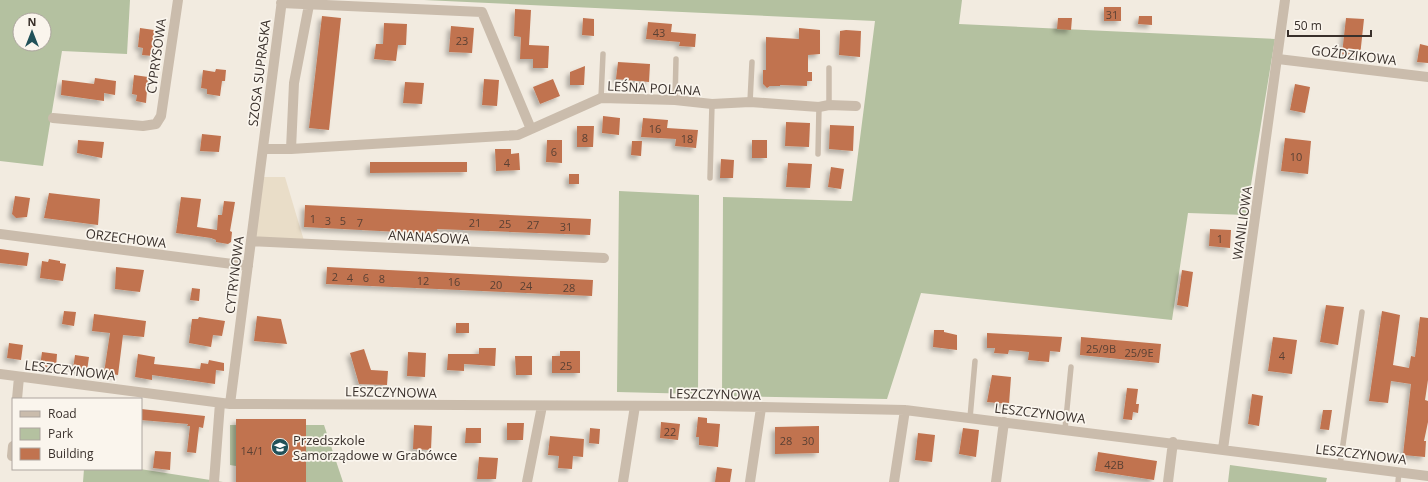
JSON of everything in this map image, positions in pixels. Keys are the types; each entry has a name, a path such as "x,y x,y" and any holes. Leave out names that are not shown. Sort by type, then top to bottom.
{"street":[{"name":"CYPRYSOWA","path":"53,118 143,126 156,124 161,116 178,0"},
{"name":"WANILIOWA","path":"1223,450 1285,0"},
{"path":"281,1 309,5 482,12 531,129"},
{"name":"SZOSA SUPRASKA","path":"262,149 281,1"},
{"path":"291,149 294,83 309,5"},
{"name":"GOŹDZIKOWA","path":"1278,59 1428,77"},
{"name":"LEŚNA POLANA","path":"262,149 291,149 518,136 601,98 675,100 712,104 750,102 824,106 856,106"},
{"name":"CYTRYNOWA","path":"230,404 262,149"},
{"name":"ORZECHOWA","path":"0,234 248,266"},
{"name":"ANANASOWA","path":"251,241 604,258"},
{"name":"LESZCZYNOWA","path":"0,374 230,404 635,406 904,410 1173,442 1340,465 1398,477 1428,476"},
{"path":"17,398 19,377"},
{"path":"214,482 220,403"},
{"path":"527,482 542,406"},
{"path":"622,482 635,406"},
{"path":"750,482 761,408"},
{"path":"894,482 904,410"},
{"path":"996,482 1004,422"},
{"path":"1168,482 1173,442"}],"lane":[{"path":"601,98 603,54"},
{"path":"675,100 676,59"},
{"path":"750,102 752,62"},
{"path":"818,154 829,68"},
{"path":"710,178 712,104"},
{"path":"1340,465 1362,312"},
{"path":"970,418 975,361"},
{"path":"1065,429 1071,367"}],"green space":[{"path":"0,0 130,0 127,54 62,51 43,166 0,161"},
{"path":"424,0 962,0 959,24 1275,39 1246,215 1188,213 1172,320 921,293 887,399 722,396 723,197 852,201 875,21"},
{"path":"619,191 699,195 698,394 617,392"},
{"path":"230,425 238,425 236,466 230,465"},
{"path":"306,425 324,425 343,482 305,482"},
{"path":"1230,465 1327,478 1326,482 1228,482"},
{"path":"142,469 223,482 83,482 84,470"}],"shaded area":[{"path":"259,177 285,177 305,244 251,241"}],"building":[{"path":"1104,7 1121,7 1121,21 1104,21"},
{"path":"515,9 531,10 529,45 549,46 548,68 533,68 533,59 520,59 521,37 514,36"},
{"path":"322,16 341,18 329,130 309,128"},
{"path":"1139,16 1152,16 1152,25 1138,24"},
{"path":"583,18 594,19 594,36 582,35"},
{"path":"1058,18 1072,18 1071,30 1057,29"},
{"path":"1346,18 1364,19 1360,56 1342,54"},
{"path":"648,22 672,24 671,32 696,34 695,47 679,46 680,42 646,39"},
{"path":"384,23 407,24 406,45 398,45 396,61 374,59 376,44 383,44"},
{"path":"451,26 474,28 472,53 449,52"},
{"path":"140,28 154,30 153,56 142,55 143,48 138,47"},
{"path":"799,28 820,30 820,54 808,55 808,72 812,72 812,81 807,81 807,86 780,85 770,86 767,88 763,84 763,70 766,70 766,37 799,39"},
{"path":"840,31 861,31 860,57 839,55"},
{"path":"1420,44 1428,46 1428,63 1417,62"},
{"path":"618,62 650,64 649,82 616,79"},
{"path":"585,66 584,85 570,85 570,72"},
{"path":"216,69 226,70 225,81 222,81 220,96 207,94 207,89 201,88 203,70 215,72"},
{"path":"134,75 148,77 146,103 136,101 137,95 132,94"},
{"path":"95,78 116,81 115,95 104,93 104,101 61,95 62,80 94,84"},
{"path":"484,79 499,80 497,106 482,105"},
{"path":"553,79 560,96 540,104 533,87"},
{"path":"405,82 424,83 422,104 403,103"},
{"path":"1295,84 1310,87 1305,113 1290,110"},
{"path":"603,116 620,118 619,135 602,133"},
{"path":"643,118 668,120 667,128 698,130 696,148 675,146 676,139 641,137"},
{"path":"786,122 810,123 809,147 785,146"},
{"path":"830,125 854,126 853,151 829,149"},
{"path":"577,126 594,126 593,147 577,147"},
{"path":"202,134 221,136 219,152 200,151"},
{"path":"1285,138 1311,141 1308,174 1281,171"},
{"path":"78,140 104,142 102,158 77,153"},
{"path":"547,140 562,140 562,163 546,162"},
{"path":"752,140 767,140 767,158 752,158"},
{"path":"632,141 642,141 641,156 631,155"},
{"path":"495,149 511,149 511,154 519,153 520,170 496,171"},
{"path":"721,159 734,160 733,178 720,178"},
{"path":"370,162 467,162 467,172 370,173"},
{"path":"788,163 812,164 810,188 786,187"},
{"path":"831,167 844,169 841,189 828,187"},
{"path":"569,174 579,174 579,184 569,184"},
{"path":"49,193 100,199 98,225 44,218"},
{"path":"15,196 30,198 27,217 16,218 12,214"},
{"path":"181,197 201,199 197,227 217,230 218,215 222,215 224,201 235,202 230,231 232,232 231,242 228,244 216,242 216,240 211,238 176,233"},
{"path":"305,205 591,219 590,235 437,229 437,234 304,227"},
{"path":"1210,229 1231,230 1230,248 1209,246"},
{"path":"0,249 29,253 27,266 0,263"},
{"path":"49,259 66,264 63,281 40,278 42,261 48,262"},
{"path":"116,267 144,270 140,292 115,289"},
{"path":"327,267 593,280 592,296 326,284"},
{"path":"1182,270 1193,272 1188,307 1177,305"},
{"path":"192,288 200,289 199,301 190,300"},
{"path":"1326,305 1344,307 1338,345 1320,342"},
{"path":"64,311 76,312 74,326 62,324"},
{"path":"1382,311 1400,315 1393,365 1409,368 1411,356 1415,357 1420,317 1428,318 1428,380 1425,400 1428,401 1428,422 1424,441 1426,441 1425,457 1403,455 1411,384 1391,381 1388,403 1369,401"},
{"path":"94,314 146,321 144,337 123,335 118,375 104,373 110,333 92,331"},
{"path":"257,316 281,319 287,344 254,341"},
{"path":"199,317 225,321 222,336 213,335 211,347 189,343 192,319 198,319"},
{"path":"456,323 469,323 469,333 456,333"},
{"path":"934,330 944,330 944,332 957,335 957,350 933,347"},
{"path":"987,333 1062,337 1060,352 1050,351 1049,362 1028,360 1029,352 1009,350 1008,354 994,353 995,348 987,348"},
{"path":"1081,337 1161,344 1159,363 1080,355"},
{"path":"1273,337 1297,340 1292,374 1268,371"},
{"path":"9,343 23,345 21,360 7,358"},
{"path":"479,348 496,348 495,366 464,364 464,371 447,370 448,354 479,354"},
{"path":"364,349 371,370 388,371 387,385 359,384 350,353"},
{"path":"560,351 580,351 580,373 552,373 552,356 560,356"},
{"path":"42,352 57,354 56,368 40,366"},
{"path":"408,352 426,353 425,377 407,376"},
{"path":"138,354 155,357 154,364 200,369 201,363 208,364 209,360 224,363 224,371 216,370 215,384 152,375 152,380 135,377"},
{"path":"75,355 89,357 87,371 73,369"},
{"path":"515,356 532,356 532,375 516,375"},
{"path":"992,375 1011,377 1009,404 987,402"},
{"path":"1127,388 1138,389 1136,404 1139,404 1138,413 1133,412 1132,420 1123,419"},
{"path":"1252,394 1263,396 1259,426 1248,424"},
{"path":"142,409 205,416 203,428 199,427 196,453 187,452 190,426 187,426 188,424 142,420"},
{"path":"1323,410 1332,410 1329,430 1320,429"},
{"path":"698,417 707,418 707,423 720,424 718,447 699,445 699,437 696,437"},
{"name":"Przedszkole Samorządowe w Grabówce","path":"236,419 306,419 306,482 236,482"},
{"path":"661,422 680,424 678,440 660,438"},
{"path":"507,423 524,423 523,440 507,440"},
{"path":"414,425 432,426 431,450 413,449"},
{"path":"819,426 819,453 775,454 775,427"},
{"path":"466,428 481,428 481,443 465,443"},
{"path":"590,428 600,429 599,444 589,443"},
{"path":"963,428 979,430 976,457 959,454"},
{"path":"918,433 935,435 932,462 915,460"},
{"path":"550,436 584,439 583,457 573,456 572,469 558,468 559,456 548,455"},
{"path":"155,451 171,452 170,470 153,468"},
{"path":"1098,452 1157,461 1154,480 1095,471"},
{"path":"479,457 498,458 496,479 477,479"},
{"path":"717,467 732,469 730,482 715,482"}],"place":[{"name":"Przedszkole Samorządowe w Grabówce","path":"280,447"}]}
